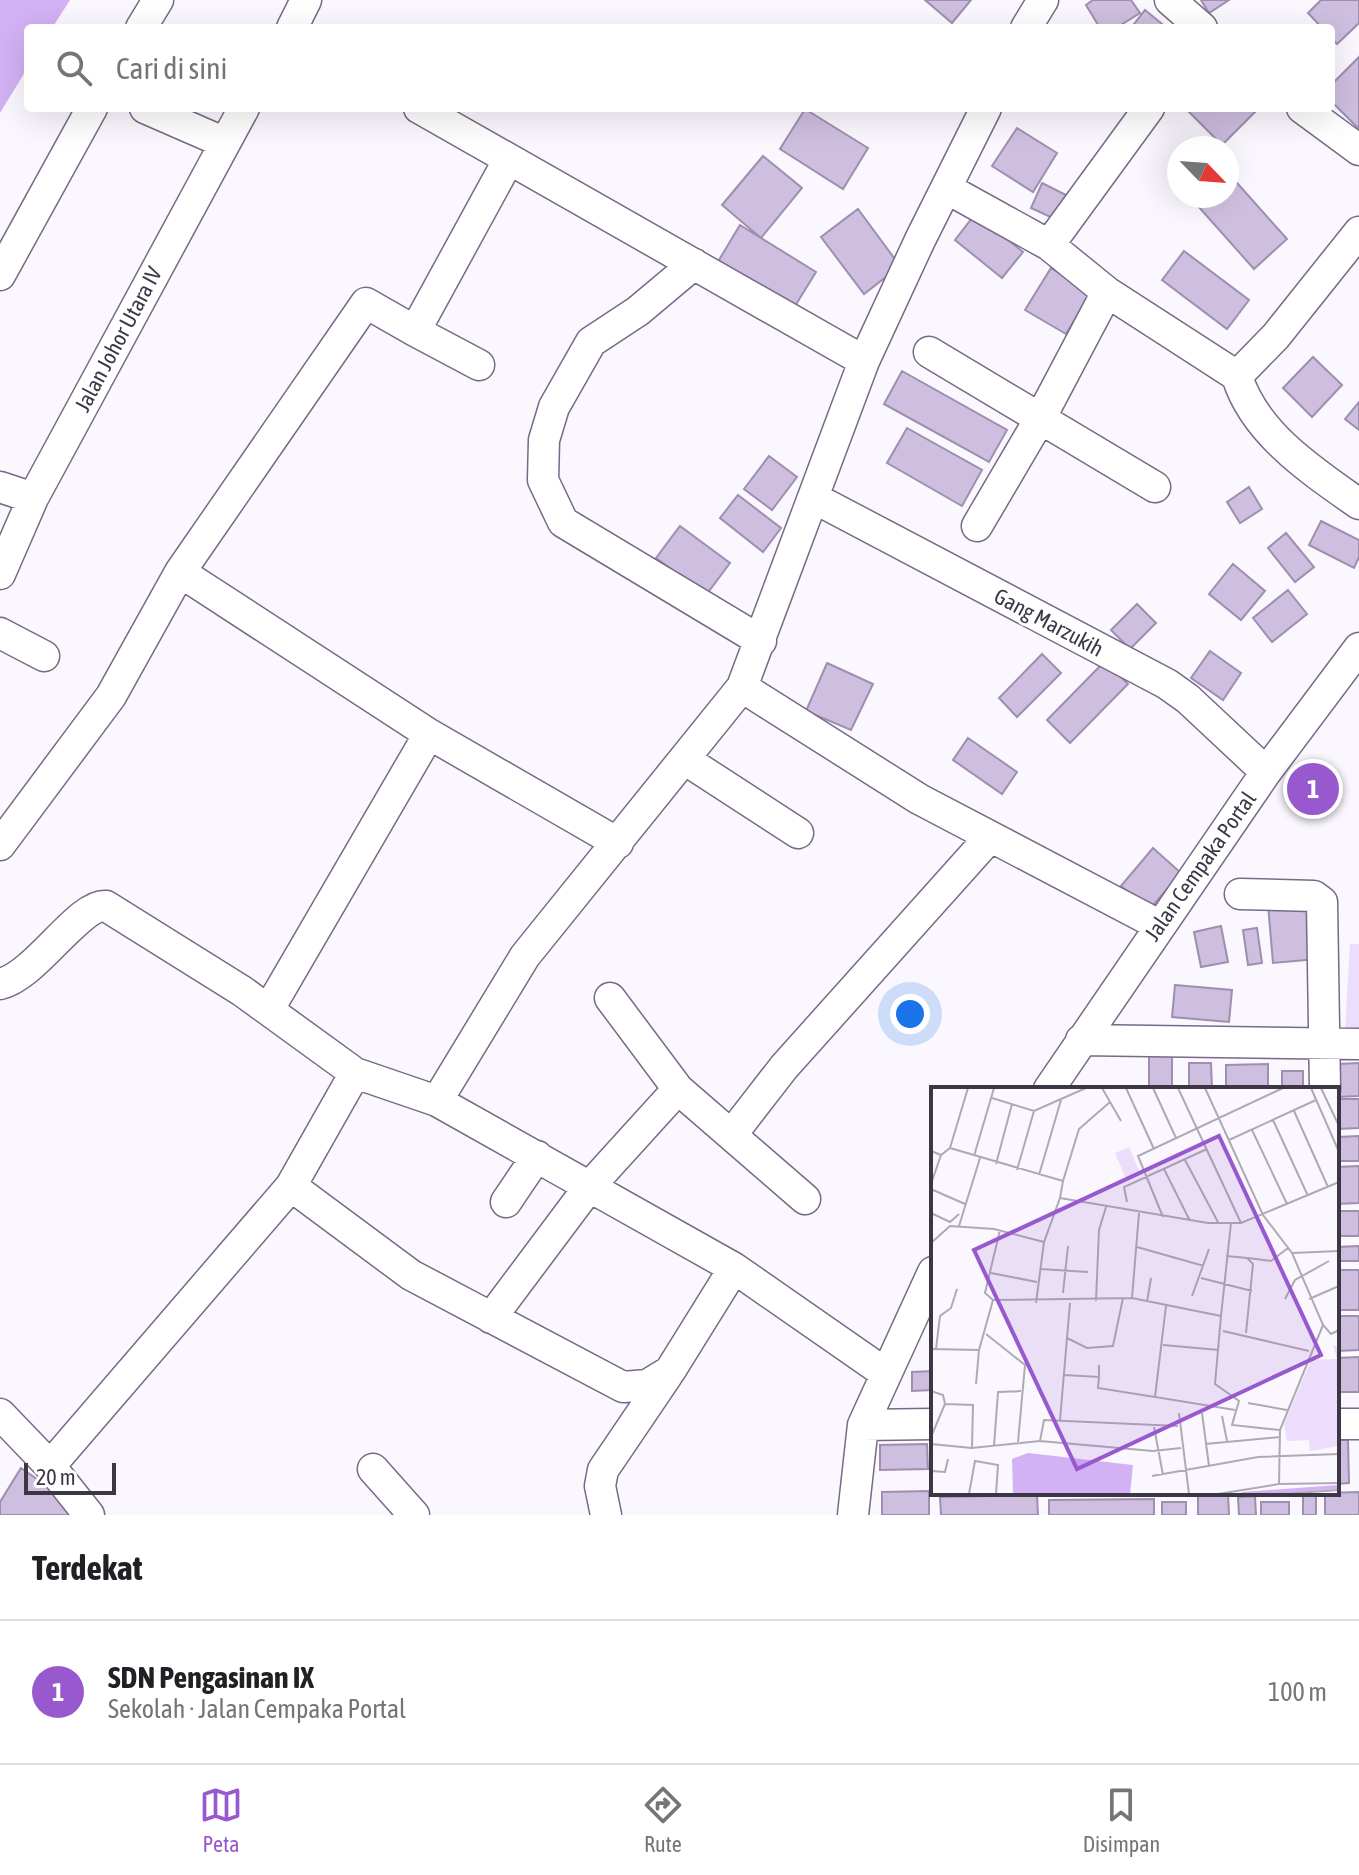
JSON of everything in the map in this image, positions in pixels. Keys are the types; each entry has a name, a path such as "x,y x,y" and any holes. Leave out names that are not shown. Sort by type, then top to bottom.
{"street":[{"path":"143,24 158,0"},
{"path":"294,24 306,0"},
{"path":"1028,24 1043,0"},
{"path":"1170,0 1197,24"},
{"path":"0,275 90,112"},
{"path":"154,112 223,142"},
{"name":"Jalan Johor Utara IV","path":"0,574 33,498 242,112"},
{"path":"426,112 864,361"},
{"path":"437,1101 525,956 742,687 864,361 984,112"},
{"path":"1049,245 1146,112"},
{"path":"1307,112 1359,150"},
{"path":"415,331 509,159"},
{"path":"946,188 1049,245 1107,292 1237,376 1245,401 1276,437 1319,476 1359,504"},
{"path":"1237,376 1276,336 1359,232"},
{"path":"694,264 638,311 591,342 554,407 544,440 543,480 563,522 761,641"},
{"path":"977,526 1041,417 1107,292"},
{"path":"0,845 111,696 180,572 366,303 479,365"},
{"path":"929,352 1155,487"},
{"path":"0,487 33,498"},
{"name":"Gang Marzukih","path":"814,498 1167,684 1188,699 1266,772"},
{"path":"180,572 429,734 618,843"},
{"path":"0,633 44,656"},
{"name":"Jalan Cempaka Portal","path":"1050,1087 1266,772 1359,648"},
{"path":"742,687 919,799 1159,925"},
{"path":"269,1009 429,734"},
{"path":"684,759 798,833"},
{"path":"732,1134 784,1067 990,837"},
{"path":"1240,894 1314,896 1322,902 1325,1087"},
{"path":"0,984 31,968 63,933 96,907 106,906 269,1009 355,1073 437,1101 537,1156 734,1268 885,1373"},
{"path":"610,998 678,1089 805,1199"},
{"path":"1081,1040 1326,1046 1359,1044"},
{"path":"50,1466 291,1186 355,1073"},
{"path":"491,1318 589,1187 678,1089"},
{"path":"506,1202 537,1156"},
{"path":"291,1186 411,1275 623,1387 647,1385 670,1371"},
{"path":"606,1515 600,1486 603,1470 734,1268"},
{"path":"853,1515 863,1425 885,1373 923,1308 931,1279"},
{"path":"0,1414 50,1466 89,1515"},
{"path":"863,1425 931,1424"},
{"path":"373,1469 414,1515"}],"shaded area":[{"path":"0,0 70,0 55,24 24,24 24,74 0,113"},
{"path":"1350,944 1359,944 1359,1029 1345,1029"}],"building":[{"path":"925,0 971,0 952,23"},
{"path":"1093,0 1131,0 1140,13 1122,24 1098,24 1086,5"},
{"path":"1201,0 1229,0 1209,13"},
{"path":"1321,0 1359,0 1359,23 1337,44 1335,24 1318,24 1308,13"},
{"path":"1145,10 1162,24 1134,24"},
{"path":"1359,57 1359,129 1335,105 1335,81"},
{"path":"803,112 810,112 868,148 843,189 780,149"},
{"path":"1189,112 1255,112 1231,136 1213,136"},
{"path":"1017,128 1057,153 1033,192 992,166"},
{"path":"763,156 802,188 761,238 722,205"},
{"path":"1042,183 1072,198 1061,222 1031,208"},
{"path":"1239,185 1287,239 1254,269 1200,208 1239,208"},
{"path":"858,209 900,266 864,294 821,237"},
{"path":"976,213 1023,252 1002,278 955,240"},
{"path":"740,225 816,272 792,311 716,265"},
{"path":"1184,251 1249,300 1227,329 1162,280"},
{"path":"1051,268 1091,293 1066,334 1025,310"},
{"path":"1313,357 1342,385 1312,417 1283,388"},
{"path":"902,371 1007,430 989,462 884,404"},
{"path":"1359,402 1359,430 1345,419"},
{"path":"907,428 982,470 962,506 887,463"},
{"path":"769,456 797,477 772,510 744,489"},
{"path":"1249,487 1262,509 1240,523 1227,502"},
{"path":"738,495 781,528 763,552 720,518"},
{"path":"1321,521 1359,540 1359,557 1354,568 1309,545"},
{"path":"680,526 730,563 706,595 656,558"},
{"path":"1286,533 1314,567 1295,582 1268,548"},
{"path":"1233,564 1265,591 1241,620 1209,594"},
{"path":"1288,590 1307,614 1272,642 1253,618"},
{"path":"1137,604 1156,623 1130,649 1111,630"},
{"path":"1210,651 1241,673 1223,700 1191,678"},
{"path":"1042,654 1061,673 1017,717 999,698"},
{"path":"1105,661 1128,684 1070,743 1047,720"},
{"path":"827,663 873,684 851,730 806,711"},
{"path":"968,738 1017,772 1002,794 953,760"},
{"path":"1153,848 1181,873 1149,910 1121,886"},
{"path":"1312,902 1317,959 1273,963 1268,905"},
{"path":"1221,926 1228,962 1201,967 1194,932"},
{"path":"1257,928 1262,963 1248,965 1243,930"},
{"path":"1175,985 1232,990 1229,1022 1172,1017"},
{"path":"1172,1051 1172,1087 1149,1087 1149,1052"},
{"path":"1189,1063 1211,1063 1212,1087 1189,1087"},
{"path":"1359,1063 1359,1096 1339,1097 1337,1064"},
{"path":"1268,1064 1268,1087 1226,1087 1226,1065"},
{"path":"1282,1071 1303,1071 1303,1087 1282,1087"},
{"path":"1339,1099 1359,1099 1359,1128 1339,1129"},
{"path":"1359,1136 1359,1161 1339,1161 1339,1137"},
{"path":"1359,1166 1359,1203 1339,1204 1339,1167"},
{"path":"1339,1211 1359,1211 1359,1236 1339,1236"},
{"path":"1359,1246 1359,1261 1339,1261 1339,1247"},
{"path":"1339,1270 1359,1270 1359,1310 1339,1310"},
{"path":"1339,1316 1359,1316 1359,1350 1339,1351"},
{"path":"1359,1357 1359,1392 1339,1392 1339,1358"},
{"path":"931,1371 931,1390 912,1391 912,1372"},
{"path":"1339,1440 1348,1440 1349,1483 1339,1484"},
{"path":"927,1444 928,1469 880,1470 880,1445"},
{"path":"21,1468 60,1495 79,1515 0,1515 0,1502"},
{"path":"929,1491 929,1515 882,1515 882,1492"},
{"path":"1359,1492 1359,1515 1325,1515 1325,1495"},
{"path":"1037,1495 1038,1515 941,1515 940,1497"},
{"path":"1198,1495 1228,1495 1229,1515 1198,1515"},
{"path":"1303,1495 1316,1495 1316,1515 1303,1515"},
{"path":"1255,1496 1256,1515 1239,1515 1238,1497"},
{"path":"1154,1499 1154,1515 1049,1515 1049,1500"},
{"path":"1162,1502 1186,1502 1186,1515 1162,1515"},
{"path":"1261,1502 1289,1502 1289,1515 1261,1515"}],"place":[{"name":"SDN Pengasinan IX","path":"1313,789"}]}
